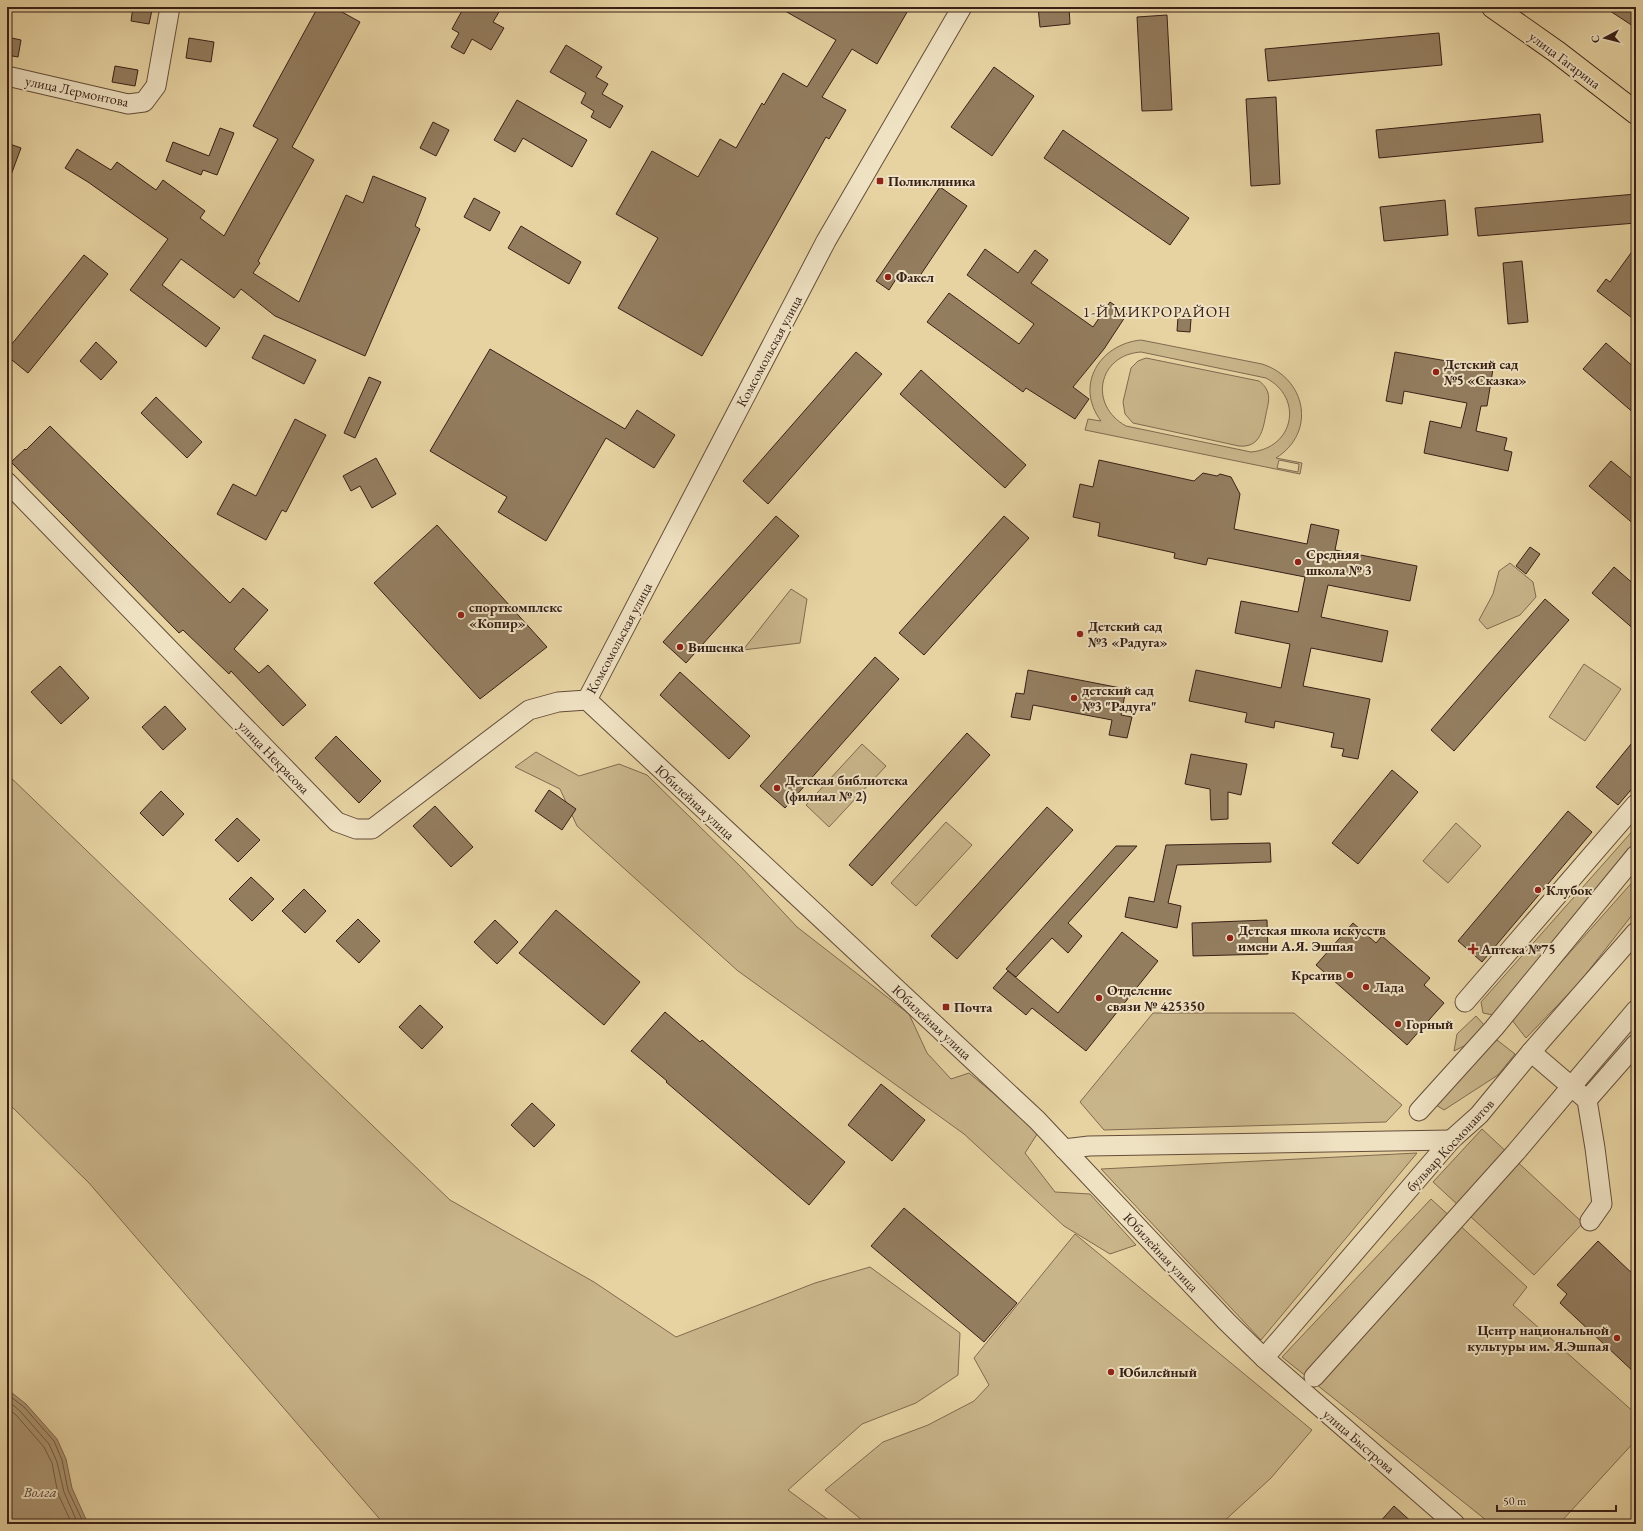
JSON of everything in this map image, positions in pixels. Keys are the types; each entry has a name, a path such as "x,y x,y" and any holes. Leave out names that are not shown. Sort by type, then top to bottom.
{"main road":[{"name":"улица Гагарина","path":"1493,7 1557,52 1636,113"}],"street":[{"name":"улица Лермонтова","path":"7,76 128,104 144,102 156,86 170,7"},
{"name":"Комсомольская улица","path":"587,700 826,241 962,7"},
{"name":"улица Некрасова","path":"7,482 338,822 356,829 372,828 529,710 558,702 587,700"},
{"name":"Юбилейная улица","path":"587,700 1037,1120 1227,1322 1264,1358"},
{"path":"1465,1002 1636,804"},
{"path":"1419,1112 1494,1028 1636,855"},
{"name":"бульвар Космонавтов","path":"1264,1358 1451,1140 1479,1115 1531,1052 1636,932"},
{"path":"1314,1377 1516,1152 1636,1010"},
{"path":"1587,1100 1636,1044"},
{"path":"1531,1052 1587,1100 1602,1204 1590,1221"},
{"path":"1064,1149 1097,1146 1451,1140"},
{"name":"улица Быстрова","path":"1264,1358 1454,1524"}],"shaded area":[{"path":"1141,340 1262,364 1277,371 1289,381 1297,393 1301,406 1301,421 1297,434 1289,447 1276,458 1302,463 1300,474 1085,430 1088,419 1101,421 1093,407 1090,394 1091,381 1096,368 1103,358 1114,349 1126,343","holes":["1141,352 1266,378 1278,387 1286,397 1289,409 1289,421 1285,432 1277,442 1266,448 1251,452 1126,426 1114,417 1106,406 1103,394 1103,382 1107,371 1115,362 1126,355","1279,460 1299,464 1298,472 1277,468"]},
{"path":"1146,358 1259,381 1266,389 1269,398 1262,432 1259,437 1252,444 1239,446 1133,423 1125,414 1123,402 1131,368 1138,361"},
{"path":"1510,563 1533,582 1536,597 1520,615 1487,629 1479,620 1493,594 1499,571"},
{"path":"791,589 807,599 800,643 743,650"},
{"path":"1584,664 1621,689 1585,741 1549,717"},
{"path":"862,744 886,766 829,827 806,805"},
{"path":"536,752 579,776 619,764 647,775 742,868 797,927 909,1014 927,1053 951,1079 969,1073 1039,1131 1025,1153 1055,1192 1090,1194 1136,1245 1110,1254 1064,1226 964,1134 738,971 577,826 560,789 515,767"},
{"path":"7,774 450,1200 594,1282 676,1337 815,1283 870,1267 960,1333 958,1375 916,1403 862,1424 788,1490 834,1524 384,1524 89,1183 7,1102"},
{"path":"946,822 972,845 916,906 891,883"},
{"path":"1456,823 1481,846 1448,883 1423,861"},
{"path":"1636,827 1636,851 1493,1015 1483,1013 1481,1002"},
{"path":"1636,878 1636,910 1579,983 1526,1038 1512,1020"},
{"path":"1153,1013 1294,1013 1402,1105 1386,1122 1104,1130 1080,1102"},
{"path":"1476,1016 1485,1026 1464,1046 1454,1051 1457,1034"},
{"path":"1497,1040 1515,1054 1498,1075 1444,1110 1436,1105 1465,1069"},
{"path":"1482,1129 1583,1223 1534,1275 1433,1182"},
{"path":"1417,1153 1261,1340 1101,1169"},
{"path":"1431,1199 1527,1287 1513,1305 1636,1414 1636,1440 1559,1524 1491,1524 1282,1357"},
{"name":"Юбилейный","path":"1075,1234 1312,1430 1271,1478 1221,1524 867,1524 825,1490 883,1442 928,1425 974,1401 989,1385 974,1358"}],"water":[{"name":"Волга","path":"7,1389 26,1404 57,1439 66,1459 72,1488 88,1524 7,1524"}],"building":[{"path":"133,7 152,10 149,24 131,21"},
{"path":"318,7 333,7 360,22 292,147 314,160 258,261 260,263 253,273 299,302 346,195 363,203 373,176 426,198 415,226 420,229 365,356 275,316 241,289 234,298 181,259 162,285 220,328 206,347 130,290 168,239 88,182 65,168 77,149 111,170 117,162 156,190 163,180 205,211 200,218 224,236 278,139 253,126"},
{"path":"464,7 502,7 493,22 504,28 491,50 472,39 464,54 451,47 459,33 452,29"},
{"path":"778,7 910,7 877,64 852,49 822,97 846,110 829,139 826,137 702,356 618,308 658,238 616,214 652,151 698,177 720,139 736,148 762,103 764,105 783,73 807,87 836,40"},
{"path":"1038,7 1069,7 1070,24 1040,27"},
{"path":"1604,7 1636,7 1636,28"},
{"path":"1167,15 1172,110 1142,111 1137,17"},
{"path":"1439,33 1442,65 1268,81 1265,49"},
{"path":"7,37 21,40 18,57 7,55"},
{"path":"189,38 214,42 211,62 186,58"},
{"path":"566,45 602,67 596,77 608,84 602,94 623,106 610,128 591,117 594,111 581,103 586,93 550,72"},
{"path":"115,66 138,70 135,86 112,82"},
{"path":"994,67 1034,96 992,156 951,127"},
{"path":"1276,97 1280,184 1251,186 1246,99"},
{"path":"517,100 587,140 572,167 523,138 515,152 494,140"},
{"path":"1540,114 1543,142 1379,158 1376,130"},
{"path":"433,122 449,130 436,156 420,148"},
{"path":"220,128 234,133 217,175 203,170 201,175 166,161 173,142 209,156"},
{"path":"1063,130 1189,218 1170,245 1044,158"},
{"path":"7,143 21,148 8,183 7,182"},
{"path":"940,187 967,206 915,283 900,273 889,290 876,281"},
{"path":"1636,194 1636,223 1478,236 1475,208"},
{"path":"474,198 500,212 490,231 464,217"},
{"path":"1445,200 1448,235 1384,241 1380,207"},
{"path":"521,226 581,262 569,284 508,248"},
{"path":"1636,246 1636,321 1597,291 1606,279 1610,282"},
{"path":"985,249 1018,273 1035,250 1048,260 1031,283 1093,327 1110,302 1127,314 1104,349 1073,387 1089,399 1075,419 1026,388 1023,392 927,322 949,293 1019,344 1034,324 967,275"},
{"path":"84,255 108,274 28,373 7,356 7,350"},
{"path":"1522,261 1528,322 1508,324 1503,263"},
{"path":"1178,317 1191,319 1190,332 1177,331"},
{"path":"264,335 316,360 304,384 252,358"},
{"path":"96,342 117,362 101,380 80,361"},
{"path":"1606,343 1636,369 1636,415 1583,369"},
{"path":"490,349 625,429 637,410 675,435 654,468 606,438 546,541 498,512 507,497 430,451"},
{"path":"856,352 882,374 768,504 743,481"},
{"path":"1395,352 1493,369 1487,406 1481,406 1476,431 1507,438 1504,450 1512,452 1508,471 1424,453 1430,421 1461,428 1467,403 1404,391 1402,404 1386,401"},
{"path":"921,370 1026,465 1005,488 900,394"},
{"path":"369,377 381,382 355,438 344,433"},
{"path":"156,397 202,442 187,458 141,413"},
{"path":"295,419 326,435 286,512 282,510 266,540 217,514 233,484 256,496"},
{"path":"50,426 230,603 243,588 268,610 234,649 259,673 268,665 306,705 283,726 231,671 229,674 183,630 179,633 11,462 25,449 26,450"},
{"path":"376,458 396,494 372,508 360,486 351,491 343,476"},
{"path":"1099,460 1194,481 1203,473 1217,476 1220,474 1231,477 1240,494 1234,529 1307,544 1311,524 1339,530 1335,550 1417,566 1410,601 1328,585 1321,617 1388,631 1382,662 1311,648 1303,686 1370,699 1358,759 1342,756 1344,749 1331,747 1334,733 1275,721 1274,728 1245,722 1247,713 1189,701 1196,670 1281,688 1290,644 1235,633 1241,601 1298,612 1305,577 1208,558 1206,565 1174,558 1175,553 1098,536 1100,523 1073,517 1080,484 1093,487"},
{"path":"1611,461 1636,482 1636,526 1589,486"},
{"path":"776,516 799,536 686,663 663,642"},
{"path":"1004,516 1029,538 924,655 899,633"},
{"name":"спорткомплекс «Копир»","path":"437,525 547,647 480,699 374,583"},
{"path":"1530,547 1540,554 1526,574 1516,566"},
{"path":"1614,567 1636,586 1636,631 1592,593"},
{"path":"1545,599 1569,620 1454,751 1431,730"},
{"path":"875,657 899,679 785,808 760,786"},
{"path":"60,666 89,698 61,724 31,692"},
{"name":"детский сад №3 \"Радуга\"","path":"1028,670 1126,689 1121,715 1132,717 1127,738 1109,735 1112,720 1033,705 1030,720 1011,717 1016,693 1024,694"},
{"path":"680,672 750,736 729,759 660,695"},
{"path":"165,706 186,729 163,750 142,727"},
{"path":"967,733 990,755 872,886 849,865"},
{"path":"336,736 381,781 359,803 315,758"},
{"path":"1636,738 1636,784 1618,805 1596,787"},
{"path":"1191,754 1247,764 1241,795 1228,792 1228,819 1211,820 1210,789 1185,784"},
{"path":"1392,770 1418,792 1358,864 1332,843"},
{"path":"549,790 576,809 562,830 535,811"},
{"path":"161,791 184,814 163,836 140,813"},
{"path":"435,806 473,847 451,867 413,826"},
{"path":"1047,807 1073,830 957,959 931,936"},
{"path":"1568,811 1592,832 1482,962 1458,941"},
{"path":"237,818 260,840 238,862 215,840"},
{"path":"1270,843 1271,862 1177,865 1168,903 1181,906 1177,928 1125,917 1129,897 1154,902 1166,845"},
{"path":"1116,846 1137,846 1068,923 1082,936 1068,953 1052,938 1016,977 1006,969"},
{"path":"251,877 274,899 252,921 229,899"},
{"path":"304,889 326,911 305,933 282,911"},
{"path":"556,910 640,982 604,1025 519,953"},
{"path":"358,919 380,941 359,963 336,941"},
{"path":"495,920 518,942 497,964 474,942"},
{"name":"Детская школа искусств имени А.Я. Эшпая","path":"1267,920 1268,954 1193,956 1192,923"},
{"path":"1353,923 1376,943 1382,936 1430,978 1424,985 1444,1003 1407,1045 1316,965"},
{"name":"Отделение связи № 425350","path":"1122,932 1158,961 1086,1051 1032,1008 1026,1015 993,988 1008,971 1058,1013"},
{"path":"420,1005 443,1027 422,1049 399,1027"},
{"path":"665,1012 700,1042 702,1040 845,1162 809,1205 631,1051"},
{"path":"881,1084 925,1120 892,1161 848,1125"},
{"path":"532,1103 555,1125 534,1147 511,1125"},
{"path":"904,1208 1017,1303 984,1342 871,1246"},
{"name":"Центр национальной культуры им. Я.Эшпая","path":"1598,1241 1636,1277 1636,1374 1560,1303 1567,1294 1557,1285"},
{"path":"1394,1506 1414,1524 1378,1524"}],"place":[{"name":"Поликлиника","path":"880,181"},
{"name":"Факел","path":"888,277"},
{"name":"Детский сад №5 «Сказка»","path":"1436,372"},
{"name":"Средняя школа № 3","path":"1298,562"},
{"name":"спорткомплекс «Копир»","path":"461,615"},
{"name":"Детский сад №3 «Радуга»","path":"1080,634"},
{"name":"Вишенка","path":"680,647"},
{"name":"детский сад №3 \"Радуга\"","path":"1074,698"},
{"name":"Детская библиотека (филиал № 2)","path":"777,788"},
{"name":"Клубок","path":"1538,890"},
{"name":"Детская школа искусств имени А.Я. Эшпая","path":"1230,938"},
{"name":"Аптека №75","path":"1473,949"},
{"name":"Креатив","path":"1350,975"},
{"name":"Лада","path":"1366,987"},
{"name":"Отделение связи № 425350","path":"1099,998"},
{"name":"Почта","path":"946,1007"},
{"name":"Горный","path":"1398,1024"},
{"name":"Центр национальной культуры им. Я.Эшпая","path":"1617,1338"},
{"name":"Юбилейный","path":"1111,1372"}],"district":[{"name":"1-Й МИКРОРАЙОН","path":"1157,312"}]}
